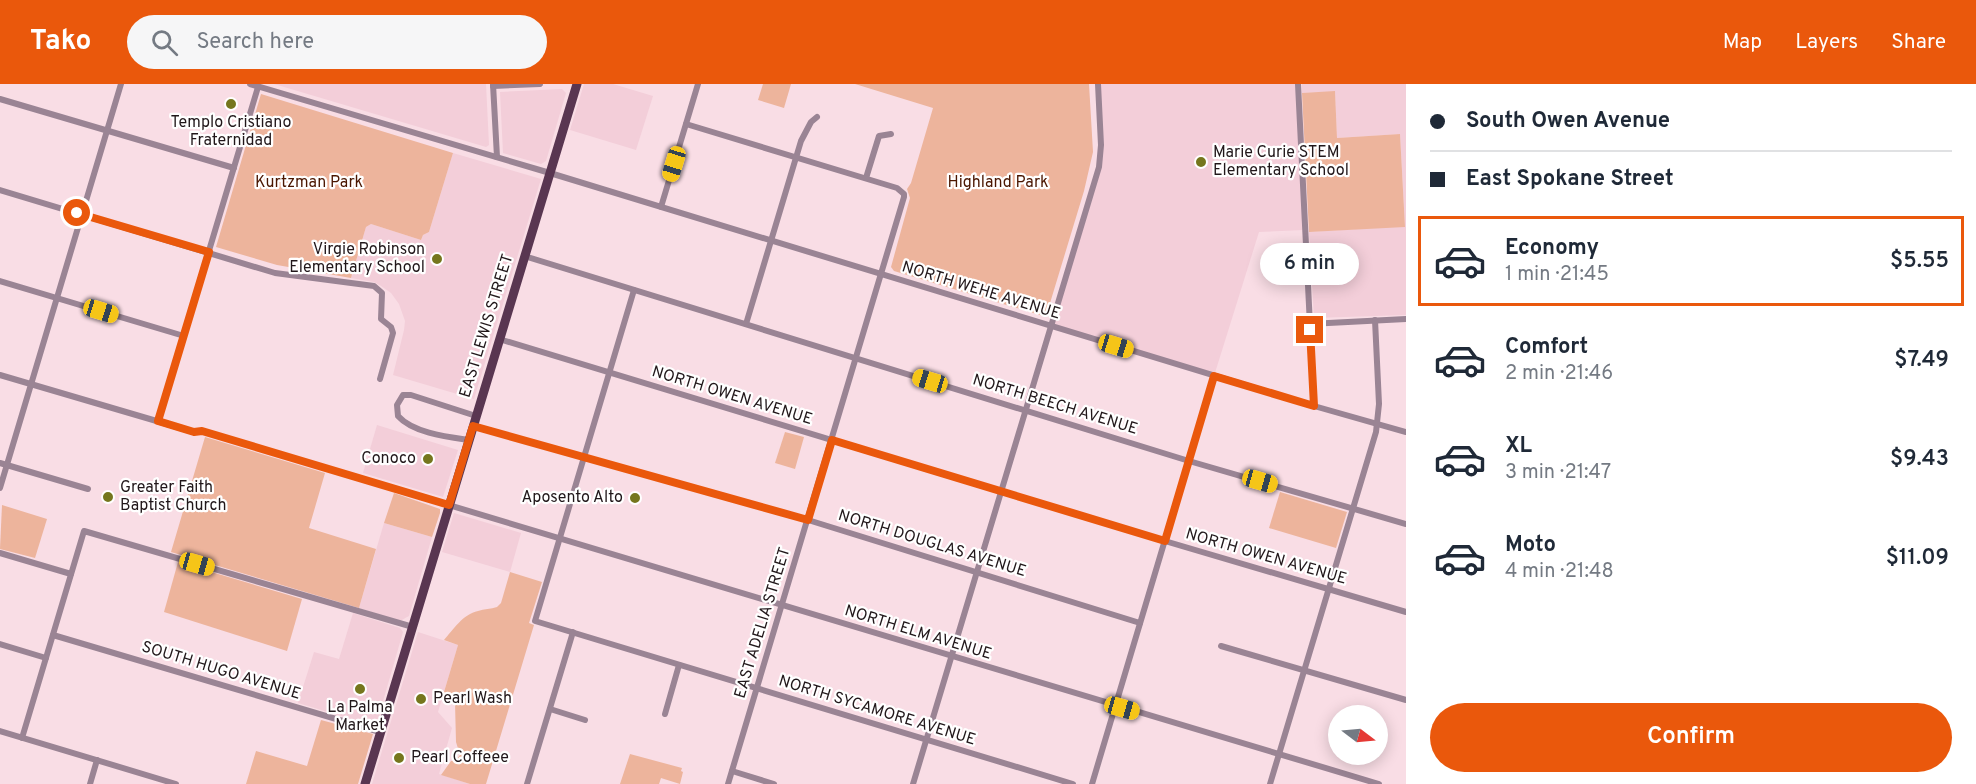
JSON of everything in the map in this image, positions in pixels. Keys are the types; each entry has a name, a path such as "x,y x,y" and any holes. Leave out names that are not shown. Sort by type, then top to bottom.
{"main road":[{"name":"EAST LEWIS STREET","path":"365,784 577,84"}],"street":[{"path":"0,488 3,464 31,384 121,84"},
{"name":"NORTH WEHE AVENUE","path":"250,84 1406,432"},
{"path":"496,157 493,85 540,84"},
{"path":"661,207 698,84"},
{"path":"913,784 1099,167 1101,144 1098,84"},
{"path":"1298,84 1314,406"},
{"path":"158,421 258,87"},
{"path":"0,99 234,168"},
{"path":"746,324 796,157 810,122 817,117"},
{"path":"686,124 866,178 879,136 891,134"},
{"name":"EAST ADELIA STREET","path":"728,784 904,202 904,194 897,188 866,178"},
{"path":"0,190 275,273 369,285 379,289 383,300 381,319 393,333 380,379"},
{"name":"NORTH BEECH AVENUE","path":"524,256 1189,461 1406,524"},
{"path":"0,281 184,336"},
{"path":"560,539 634,290"},
{"path":"1309,324 1406,319"},
{"path":"1270,784 1376,424 1379,404 1374,320"},
{"name":"NORTH OWEN AVENUE","path":"499,339 1001,492 1406,612"},
{"name":"NORTH ELM AVENUE","path":"0,375 194,432 202,431 1379,784"},
{"path":"1092,784 1214,376"},
{"name":"NORTH DOUGLAS AVENUE","path":"469,440 435,434 405,422 398,416 397,405 403,395 411,395 474,421 584,457 808,520 1140,623"},
{"path":"3,464 88,489"},
{"path":"22,738 84,531 413,627"},
{"name":"NORTH SYCAMORE AVENUE","path":"560,539 535,621 1073,784"},
{"path":"0,553 71,574"},
{"path":"527,784 573,632"},
{"name":"SOUTH HUGO AVENUE","path":"53,635 380,732"},
{"path":"0,644 46,658"},
{"path":"1221,646 1406,700"},
{"path":"664,714 679,665"},
{"path":"550,709 585,720"},
{"path":"0,731 176,784"},
{"path":"90,784 97,760"},
{"path":"732,771 774,784"}],"shaded area":[{"path":"274,84 486,84 489,145 486,147"},
{"path":"584,84 613,84 653,96 636,150 570,130"},
{"path":"1098,84 1298,84 1305,230 1259,232 1214,376 1051,326 1099,167"},
{"path":"1302,84 1406,84 1406,315 1314,318 1309,232 1405,226 1400,134 1337,138 1335,92 1302,93"},
{"path":"562,89 566,93 546,161 541,164 503,153 500,92"},
{"name":"Virgie Robinson Elementary School","path":"453,153 541,179 474,399 393,375 405,321 399,304 391,293 374,282 351,278 366,227 371,224 421,240 423,235 429,232"},
{"path":"377,425 458,450 443,497 363,473"},
{"path":"454,513 521,533 510,572 442,552"},
{"path":"384,523 432,537 409,616 400,621 359,608"},
{"path":"353,613 400,628 403,632 377,722 371,725 298,703 314,652 339,659"},
{"path":"418,632 458,645 438,712 452,728 439,774 470,784 372,784"}],"green space":[{"path":"763,84 791,84 784,108 758,100"},
{"name":"Highland Park","path":"855,84 1089,84 1093,152 1084,191 1047,313 1043,316 894,271 891,267 910,198 907,189 911,183 933,108"},
{"path":"1335,91 1337,138 1400,134 1405,227 1309,232 1302,93"},
{"name":"Kurtzman Park","path":"261,94 453,153 429,232 423,235 421,240 371,224 366,227 351,278 277,265 216,247"},
{"path":"785,432 804,437 795,469 775,463"},
{"path":"205,437 325,473 309,528 376,549 359,608 171,552"},
{"path":"1280,492 1347,512 1336,548 1269,528"},
{"path":"394,493 440,509 432,537 384,523"},
{"path":"2,505 47,519 35,558 0,549"},
{"path":"178,562 302,599 287,651 164,612"},
{"path":"510,572 542,582 529,623 534,625 486,784 470,784 441,775 451,761 456,760 460,755 456,742 455,703 444,692 458,645 444,640 468,615 497,607 501,603"},
{"path":"321,720 373,734 358,784 246,784 256,751 307,766"},
{"path":"630,754 682,768 680,784 661,778 659,784 620,784"}],"place":[{"name":"Templo Cristiano Fraternidad","path":"231,104"},
{"name":"Marie Curie STEM Elementary School","path":"1201,162"},
{"name":"Virgie Robinson Elementary School","path":"437,259"},
{"name":"Conoco","path":"428,459"},
{"name":"Greater Faith Baptist Church","path":"108,497"},
{"name":"Aposento Alto","path":"635,498"},
{"name":"La Palma Market","path":"360,689"},
{"name":"Pearl Wash","path":"421,699"},
{"name":"Pearl Coffeee","path":"399,758"}],"route":[{"path":"77,213 209,252 158,421 194,432 202,431 449,505 473,426 808,520 832,440 1165,541 1214,376 1314,406 1310,330"}]}
